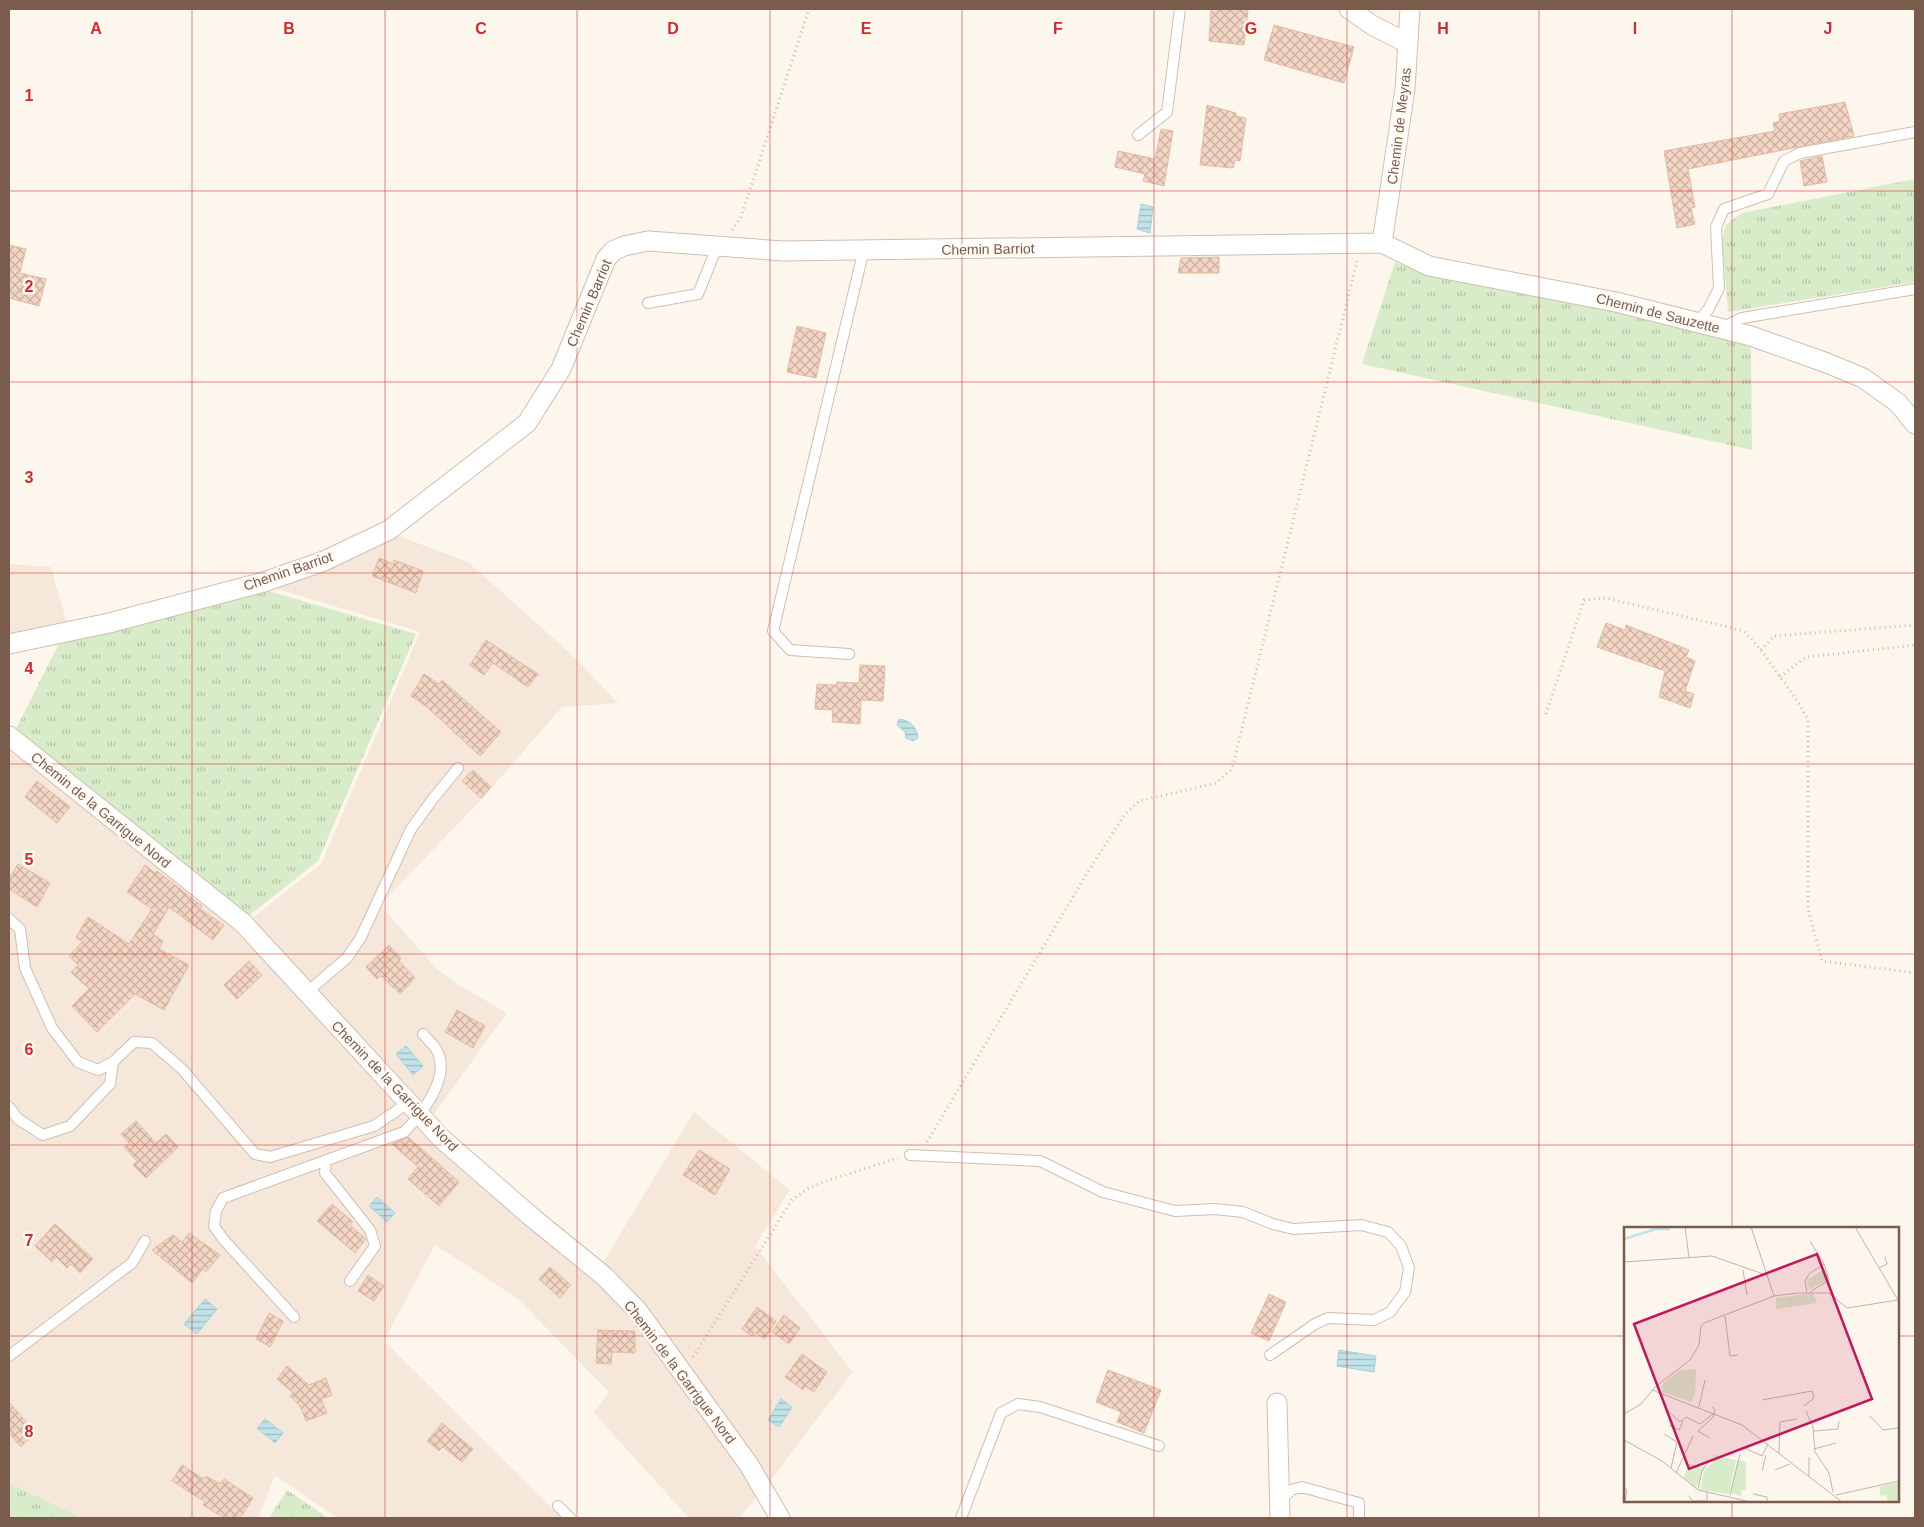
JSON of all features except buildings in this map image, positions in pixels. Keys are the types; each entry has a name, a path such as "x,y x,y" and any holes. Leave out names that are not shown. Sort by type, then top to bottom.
{"street":[{"path":"1349,9 1372,26 1407,43"},
{"name":"Chemin de Meyras","path":"1382,243 1405,89 1410,9"},
{"name":"Chemin Barriot","path":"9,644 110,623 264,582 324,561 389,530 528,423 561,369 606,259 613,251 636,242 648,241 783,251 1382,243"},
{"name":"Chemin de Sauzette","path":"1382,243 1429,266 1616,302 1751,336 1863,378 1898,403 1915,424"},
{"name":"Chemin de la Garrigue Nord","path":"9,736 243,923 442,1139 534,1220 604,1276 638,1311 749,1465 780,1518"},
{"path":"1277,1403 1280,1510"}],"lane":[{"path":"1138,135 1167,112 1180,9"},
{"path":"1697,322 1708,310 1719,288 1716,227 1724,209 1768,194 1784,161 1800,153 1915,132"},
{"path":"648,302 698,294 717,247"},
{"path":"849,654 790,650 773,631 864,249"},
{"path":"1720,328 1742,318 1915,289"},
{"path":"307,992 347,958 365,929 412,829 458,768"},
{"path":"9,919 20,929 25,968 52,1028 78,1062 98,1070 113,1062 134,1042 152,1043 182,1069 255,1154 270,1156 374,1126 414,1110"},
{"path":"294,1317 223,1239 214,1226 216,1212 223,1198 404,1132 414,1110 442,1072 438,1052 423,1034"},
{"path":"9,1107 18,1119 43,1135 70,1126 110,1084 113,1062"},
{"path":"910,1155 1040,1161 1103,1192 1175,1210 1215,1209 1242,1212 1273,1224 1293,1229 1361,1225 1388,1232 1401,1246 1409,1268 1405,1292 1390,1312 1374,1320 1328,1318 1270,1354"},
{"path":"326,1161 325,1174 370,1230 375,1246 350,1281"},
{"path":"9,1356 132,1262 145,1240"},
{"path":"961,1518 1000,1412 1018,1404 1040,1406 1160,1446"},
{"path":"1280,1510 1291,1490 1302,1487 1359,1503 1359,1518"},
{"path":"558,1506 570,1518"}],"path":[{"path":"717,247 741,217 809,9"},
{"path":"678,1366 690,1362 792,1200 807,1189 823,1182 910,1155 930,1140 1089,870 1125,814 1139,801 1216,783 1232,769 1361,244"},
{"path":"1546,714 1584,600 1606,598 1744,632 1761,650 1798,702 1808,720 1808,908 1822,961 1915,973"},
{"path":"1761,650 1774,636 1915,625"},
{"path":"1780,677 1806,657 1915,645"}],"shaded area":[{"path":"396,535 468,562 569,652 618,703 562,707 481,800 380,905 436,968 464,988 507,1013 423,1129 594,1277 694,1112 790,1190 755,1246 853,1372 774,1476 739,1518 689,1518 594,1413 609,1392 517,1298 435,1245 384,1341 562,1518 337,1518 275,1475 259,1518 9,1518 9,749 136,850 241,927 321,864 420,632 271,587"},
{"path":"9,564 51,567 67,623 9,635"}],"green space":[{"path":"1915,179 1915,282 1728,312 1722,240 1726,225 1742,213"},
{"path":"1395,262 1424,273 1714,332 1751,345 1752,450 1362,364"},
{"path":"265,590 416,634 318,861 246,918 16,729 60,641"},
{"path":"9,1483 82,1518 9,1518"},
{"path":"287,1490 328,1518 269,1518"}],"water":[{"path":"1141,204 1153,207 1150,233 1137,229"},
{"path":"899,719 912,725 918,738 913,741 906,738 905,732 897,725"},
{"path":"406,1046 423,1066 413,1075 396,1054"},
{"path":"377,1197 395,1213 387,1222 369,1206"},
{"path":"205,1299 217,1309 197,1334 184,1324"},
{"path":"1339,1350 1376,1356 1374,1372 1337,1366"},
{"path":"781,1399 792,1407 779,1427 768,1420"},
{"path":"265,1419 283,1433 275,1443 257,1428"}]}
